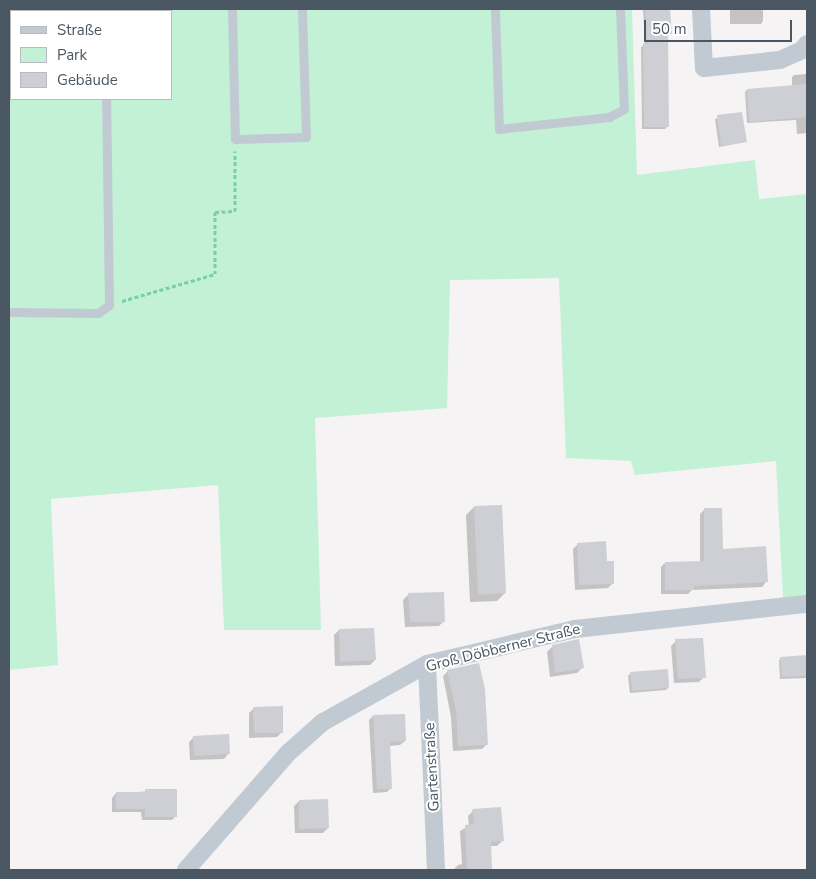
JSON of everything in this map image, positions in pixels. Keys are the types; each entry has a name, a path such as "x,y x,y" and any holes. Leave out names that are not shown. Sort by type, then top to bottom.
{"street":[{"path":"701,9 704,68 780,60 802,50 807,44"},
{"name":"Groß Döbberner Straße","path":"186,870 288,753 322,722 427,664 575,629 807,604"},
{"name":"Gartenstraße","path":"427,664 436,870"}],"lane":[{"path":"232,9 235,139 306,137 302,9"},
{"path":"495,9 499,129 609,117 624,108 620,9"},
{"path":"9,312 98,313 109,305 106,100"}],"path":[{"path":"109,305 215,274 215,212 235,211 235,139"}],"green space":[{"path":"9,9 632,9 637,175 755,160 759,199 807,194 807,598 783,598 776,461 635,475 631,461 566,458 559,278 450,280 447,408 315,418 321,630 224,630 218,485 51,499 58,665 9,670"}],"building":[{"path":"645,9 670,9 672,34 668,34 669,127 644,127 643,43 647,43"},
{"path":"807,84 807,117 749,122 747,89"},
{"path":"742,112 747,142 721,146 717,115"},
{"path":"502,505 506,593 478,595 474,506"},
{"path":"704,508 722,508 723,549 766,546 768,582 694,586 694,590 665,590 665,562 704,561"},
{"path":"606,541 607,561 614,561 614,584 579,585 577,543"},
{"path":"444,592 445,622 410,622 408,593"},
{"path":"374,628 376,660 340,662 339,629"},
{"path":"703,638 706,678 678,679 675,639"},
{"path":"579,639 584,668 555,673 552,645"},
{"path":"807,655 807,676 782,677 780,657"},
{"path":"479,663 485,689 488,745 458,746 456,711 447,670"},
{"path":"668,669 669,688 632,691 630,672"},
{"path":"283,706 283,733 254,733 253,707"},
{"path":"405,714 406,741 390,742 392,789 377,789 373,715"},
{"path":"229,734 230,754 194,756 193,736"},
{"path":"145,789 177,789 177,817 145,817 145,809 116,809 116,792 145,792"},
{"path":"328,799 329,828 299,829 299,800"},
{"path":"501,807 504,841 491,842 492,870 467,870 465,825 474,824 472,809"}]}
